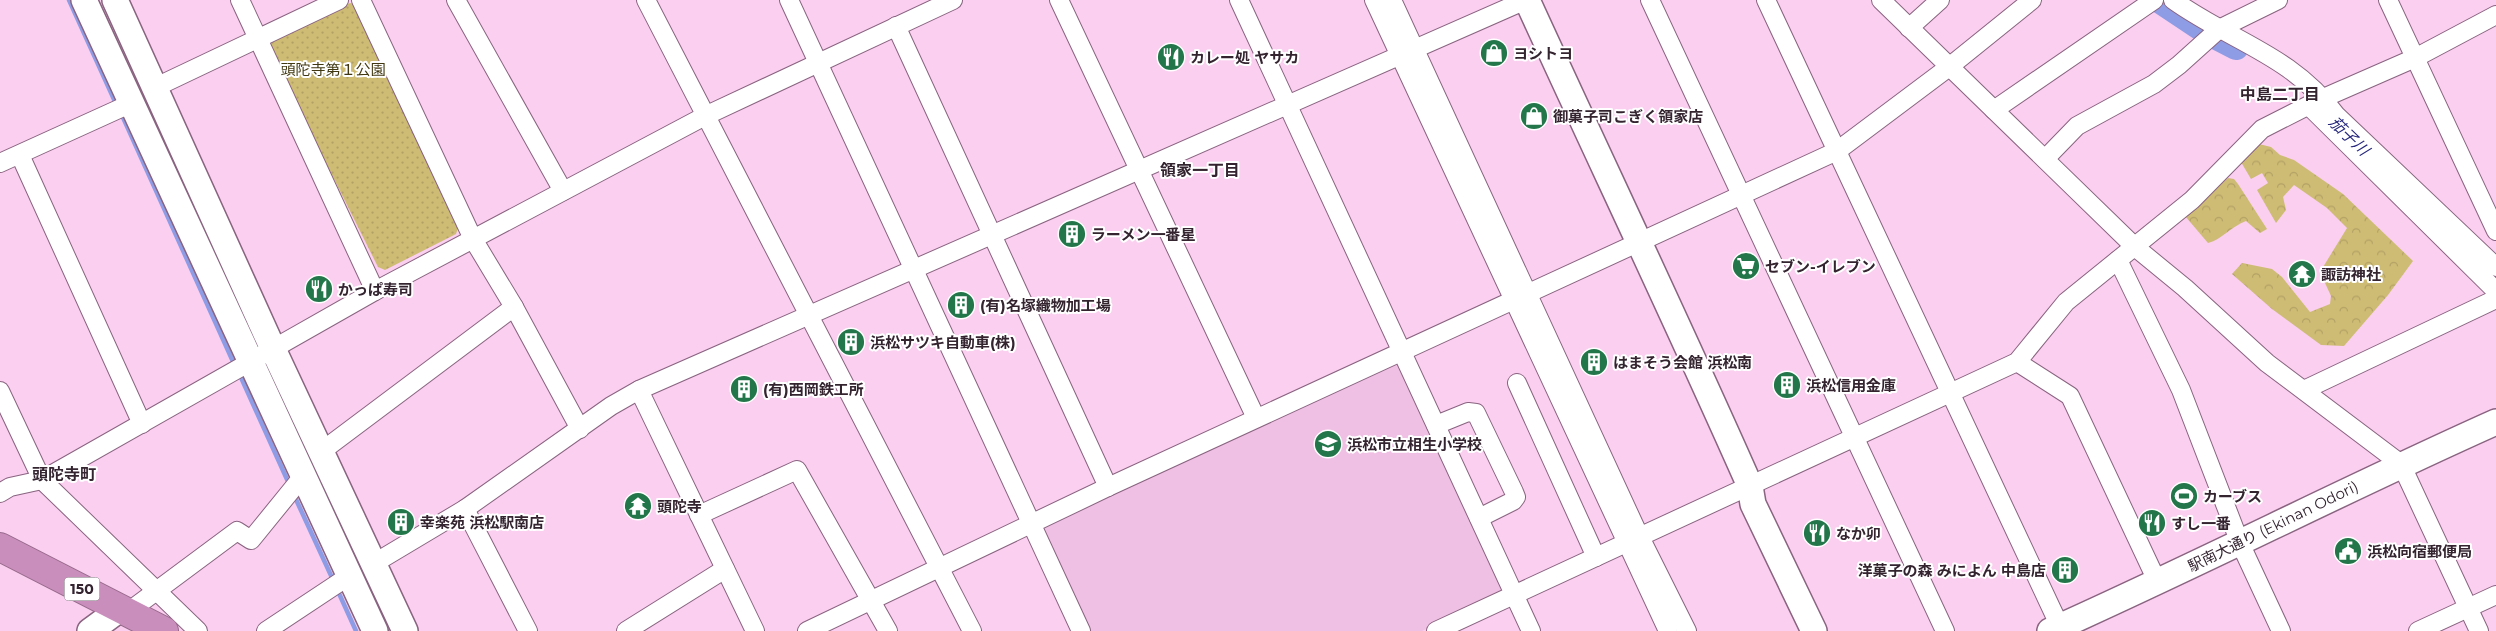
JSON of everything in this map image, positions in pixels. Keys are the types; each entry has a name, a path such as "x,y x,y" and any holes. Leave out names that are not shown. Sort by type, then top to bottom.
{"highway":[{"name":"150","path":"4,554 124,610 164,631"}],"street":[{"path":"84,0 375,631"},
{"path":"115,0 273,349 405,631"},
{"path":"240,0 375,291"},
{"path":"156,87 340,0"},
{"path":"361,0 473,239 514,307 580,429"},
{"path":"456,0 563,191"},
{"path":"646,0 972,631"},
{"path":"789,0 1081,631"},
{"path":"0,493 10,488 42,480 375,291 705,116 896,26 924,6 953,0"},
{"path":"1059,0 1141,169 1256,418"},
{"path":"1239,0 1531,631"},
{"path":"1374,0 1407,52 1634,540 1668,631"},
{"path":"1392,0 1407,52"},
{"path":"373,564 465,509 611,406 639,390 914,271 991,235 1289,106 1527,0 1638,243 1694,360 1750,486 1753,504 1814,631"},
{"path":"1650,0 1945,631"},
{"path":"1766,0 1950,394 2057,629"},
{"path":"1881,0 2135,247 2185,288 2267,363 2401,464 2479,631"},
{"path":"1909,28 1940,0"},
{"path":"807,631 1030,523 1837,151 1949,67 2032,0"},
{"path":"1994,110 2154,0"},
{"path":"2173,0 2215,33 2277,59 2316,103 2496,291"},
{"path":"2045,159 2077,126 2154,84 2215,33 2278,0"},
{"path":"2388,0 2496,232"},
{"path":"1436,631 2017,362 2066,302 2192,200 2262,129 2415,58 2496,15"},
{"path":"896,26 1108,487"},
{"path":"0,163 132,103"},
{"path":"2316,103 2336,115 2496,267"},
{"path":"20,154 142,424"},
{"path":"2118,260 2181,390 2240,543 2281,631"},
{"path":"2304,390 2496,299"},
{"path":"322,451 514,307"},
{"path":"2017,362 2070,396 2157,581"},
{"path":"1518,383 1596,557"},
{"path":"639,390 755,631"},
{"path":"0,391 42,480 198,631"},
{"path":"1436,425 1468,412 1476,413 1510,483 1516,497 1513,501 1479,518"},
{"name":"駅南大通り (Ekinan Odori)","path":"2057,629 2240,543 2401,464 2496,422"},
{"path":"699,515 797,470 888,631"},
{"path":"90,631 157,590 237,531 251,540 303,476"},
{"path":"465,509 528,631"},
{"path":"1634,540 1687,631"},
{"path":"626,631 725,569"},
{"path":"266,631 349,576"},
{"path":"2418,631 2496,595"}],"shaded area":[{"name":"浜松市立相生小学校","path":"1398,361 1506,592 1422,631 1088,631 1040,527"}],"green space":[{"name":"頭陀寺第１公園","path":"350,3 357,5 459,225 456,234 385,270 378,267 268,47 270,40"},
{"path":"2259,144 2271,147 2280,155 2294,160 2343,194 2413,261 2388,295 2344,346 2321,345 2272,309 2232,274 2242,263 2272,269 2282,277 2310,312 2330,304 2331,296 2320,272 2347,228 2327,208 2294,185 2283,197 2286,210 2276,223 2257,190 2268,183 2262,173 2251,179 2241,162"},
{"path":"2228,178 2234,179 2238,184 2267,229 2260,233 2246,221 2235,226 2218,239 2208,243 2185,216"}],"waterway":[{"path":"69,0 117,106"},
{"name":"茄子川","path":"2159,0 2207,32 2236,47"},
{"path":"121,113 235,366"},
{"path":"239,373 290,486"},
{"path":"293,493 334,582"},
{"path":"337,589 356,631"}],"place":[{"name":"ヨシトヨ","path":"1494,53"},
{"name":"カレー処 ヤサカ","path":"1171,57"},
{"name":"御菓子司こぎく領家店","path":"1534,116"},
{"name":"ラーメン一番星","path":"1072,234"},
{"name":"セブン-イレブン","path":"1746,266"},
{"name":"諏訪神社","path":"2302,274"},
{"name":"かっぱ寿司","path":"319,289"},
{"name":"(有)名塚織物加工場","path":"961,305"},
{"name":"浜松サツキ自動車(株)","path":"851,342"},
{"name":"はまそう会館 浜松南","path":"1594,362"},
{"name":"浜松信用金庫","path":"1787,385"},
{"name":"(有)西岡鉄工所","path":"744,389"},
{"name":"浜松市立相生小学校","path":"1328,444"},
{"name":"カーブス","path":"2184,496"},
{"name":"頭陀寺","path":"638,506"},
{"name":"幸楽苑 浜松駅南店","path":"401,522"},
{"name":"すし一番","path":"2152,523"},
{"name":"なか卯","path":"1817,533"},
{"name":"浜松向宿郵便局","path":"2348,551"},
{"name":"洋菓子の森 みによん 中島店","path":"2065,570"}],"district":[{"name":"中島二丁目","path":"2280,94"},
{"name":"領家一丁目","path":"1200,170"},
{"name":"頭陀寺町","path":"64,474"}]}
